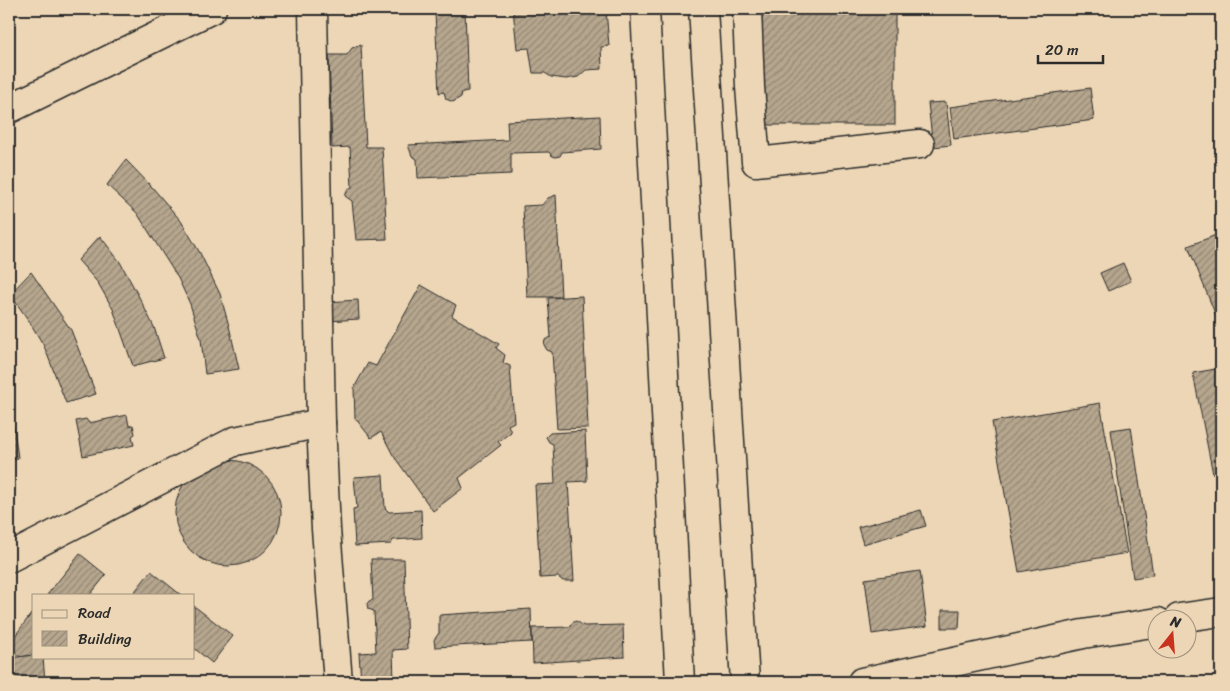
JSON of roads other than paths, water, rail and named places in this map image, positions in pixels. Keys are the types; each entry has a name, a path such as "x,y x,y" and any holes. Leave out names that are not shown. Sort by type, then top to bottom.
{"main road":[{"path":"9,109 212,9"},
{"path":"313,9 322,423 326,530 338,682"},
{"path":"645,9 680,682"},
{"path":"703,9 745,682"},
{"path":"747,9 750,87 756,162 920,144"},
{"path":"9,558 234,441 322,423"},
{"path":"1198,615 1221,612"},
{"path":"862,682 1083,634 1148,624"}]}
